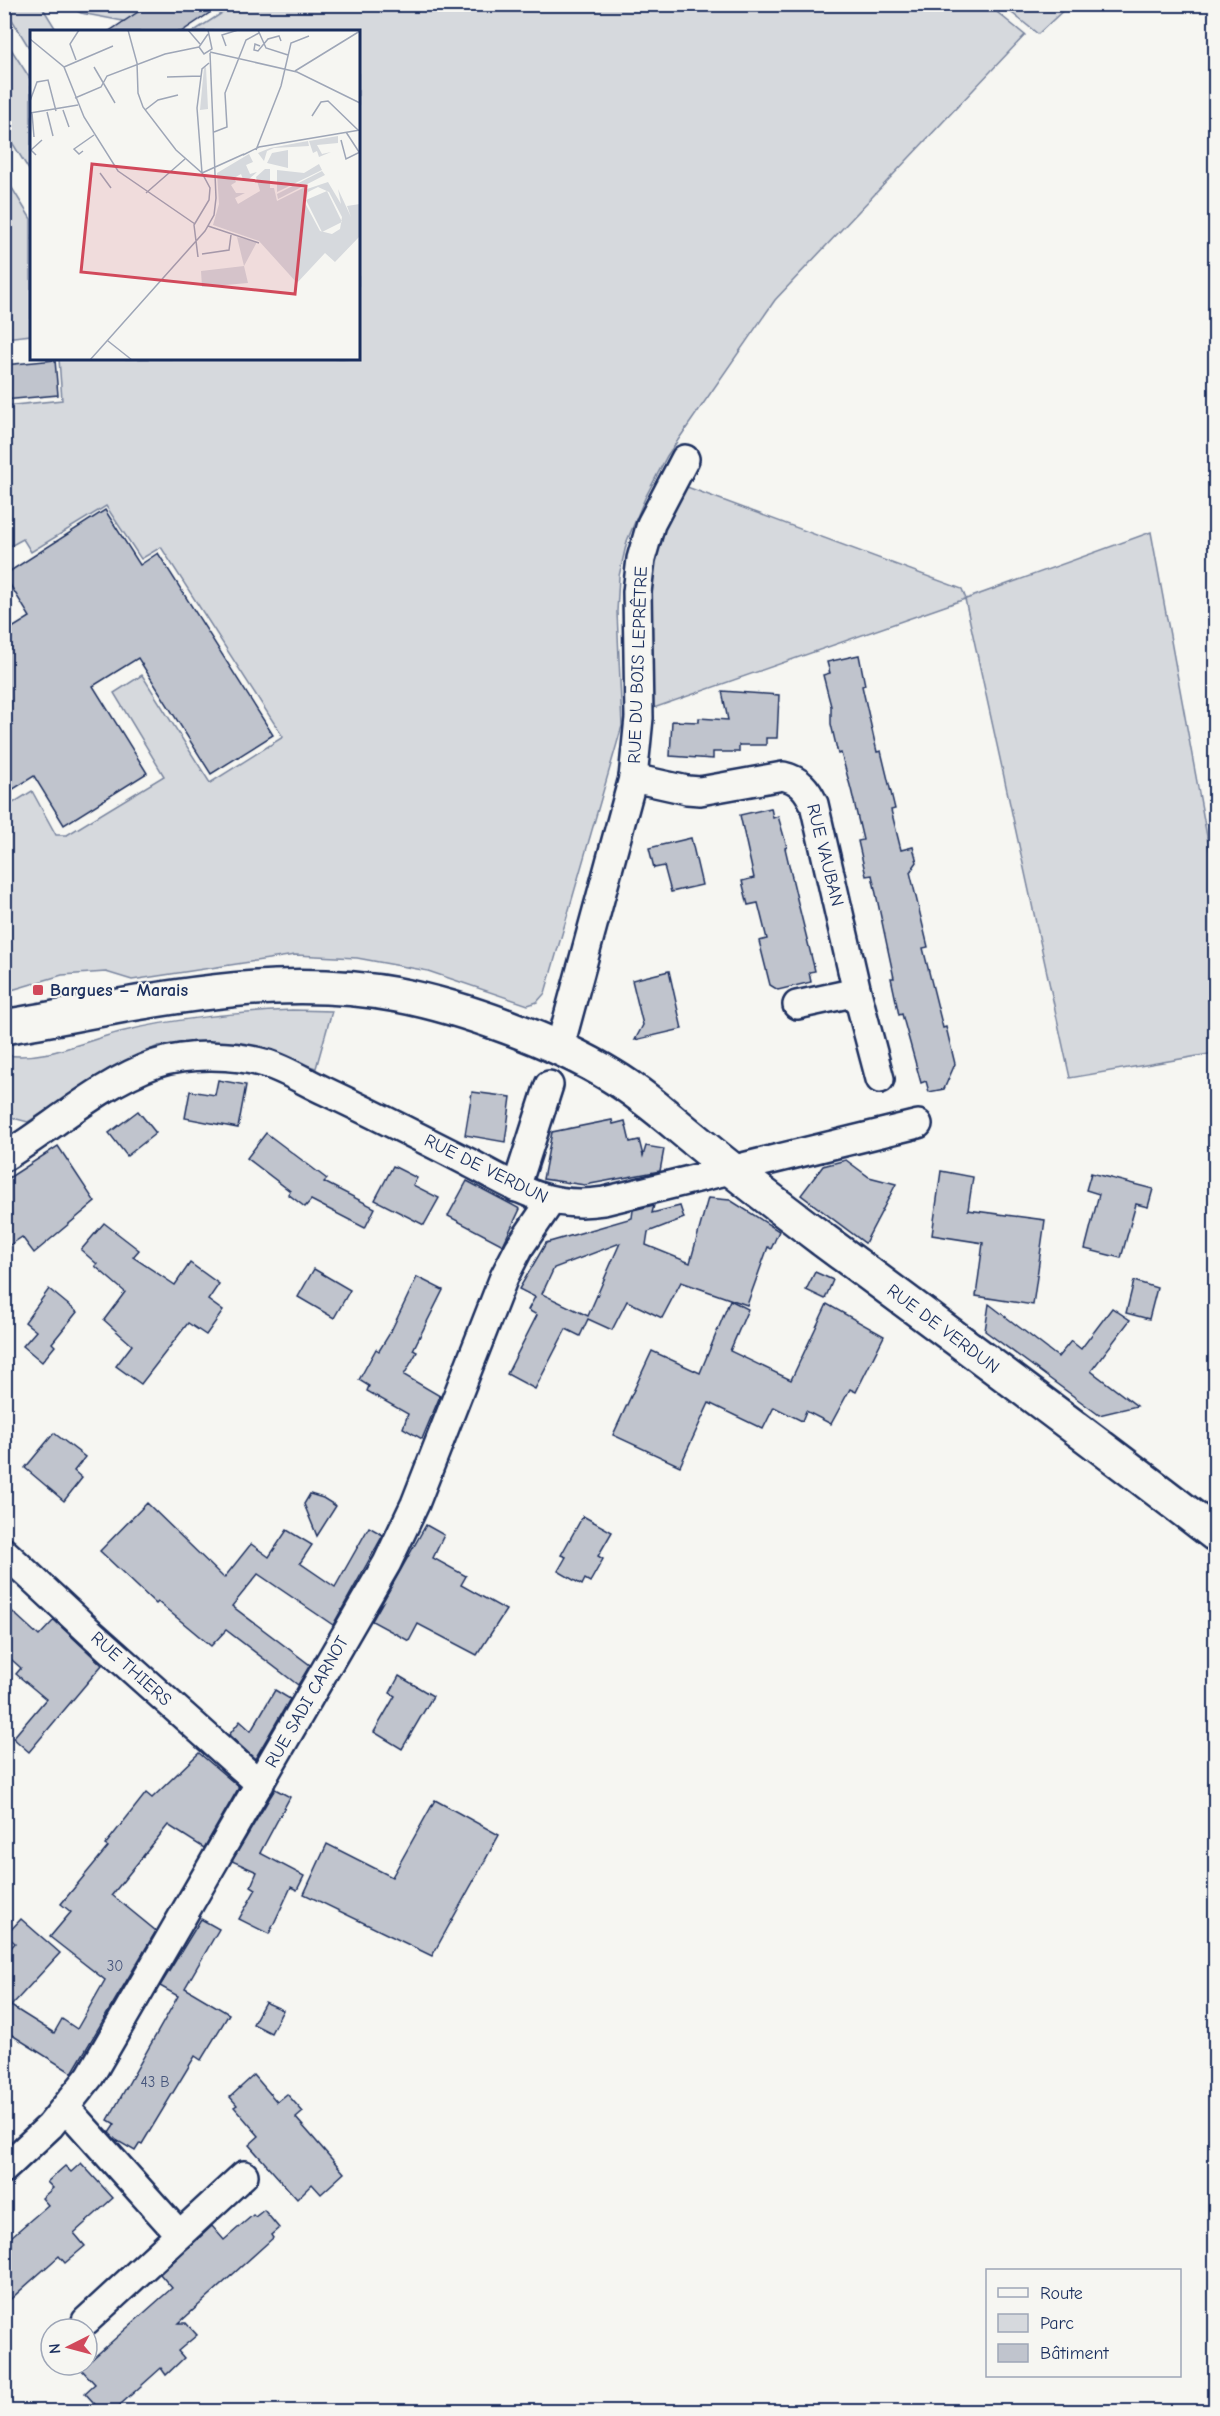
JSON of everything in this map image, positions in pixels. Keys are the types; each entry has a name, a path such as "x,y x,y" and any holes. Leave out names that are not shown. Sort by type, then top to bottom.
{"main road":[{"path":"4,1027 259,986 311,986 375,991 424,1000 512,1030 611,1075 732,1170"},
{"name":"RUE DE VERDUN","path":"732,1170 1215,1535"}],"street":[{"name":"RUE DU BOIS LEPRÊTRE","path":"559,1050 633,778 639,718 638,578 651,524 685,459"},
{"name":"RUE VAUBAN","path":"633,778 700,791 783,776 793,778 801,784 814,804 857,992 880,1079"},
{"path":"797,1005 857,992"},
{"name":"RUE DE VERDUN","path":"4,1157 116,1082 156,1064 202,1057 269,1065 388,1121 516,1188 551,1201 579,1204 604,1201 732,1170"},
{"path":"516,1188 549,1085"},
{"path":"732,1170 918,1124"},
{"name":"RUE SADI CARNOT","path":"4,2169 66,2108 90,2076 399,1539 504,1277 519,1248 551,1201"},
{"name":"RUE THIERS","path":"4,1552 260,1784"},
{"path":"66,2108 178,2234"},
{"path":"90,2317 244,2175"}],"green space":[{"path":"5,4 41,5 56,30 30,30 30,49 5,8"},
{"path":"236,4 987,4 1025,35 775,300 667,456 645,498 627,541 619,576 617,612 622,726 545,993 537,1002 528,1005 428,971 357,958 295,955 132,980 106,972 62,975 5,992 5,808 32,791 56,835 67,835 164,776 114,693 142,675 210,783 283,737 161,547 141,559 106,506 31,552 23,539 5,549 5,406 62,400 59,360 360,360 360,30 196,30"},
{"path":"66,5 192,5 170,18 123,21 81,13"},
{"path":"1002,5 1069,5 1038,34"},
{"path":"4,38 30,78 30,171 5,131"},
{"path":"4,175 30,217 30,335 5,338"},
{"path":"679,484 962,589 966,599 1151,532 1215,880 1215,1053 1070,1078 965,599 648,710 650,548"},
{"path":"292,1010 332,1011 316,1068 235,1044 181,1043 158,1046 122,1063 28,1122 5,1116 4,1055 49,1053 120,1032 184,1020"}],"building":[{"path":"150,4 223,4 184,30 111,30"},
{"path":"55,360 58,395 4,400 4,365"},
{"path":"105,510 140,565 158,553 273,735 211,774 138,658 93,686 147,773 64,825 34,776 4,795 4,633 30,617 4,575"},
{"path":"859,655 865,685 862,686 877,752 881,751 895,809 891,810 901,850 913,847 917,862 910,872 928,947 923,948 943,1028 946,1027 955,1064 944,1089 929,1092 926,1081 921,1083 902,1014 899,1015 891,978 894,978 872,875 866,876 858,841 863,840 841,753 838,754 831,724 831,706 823,675 830,673 827,662"},
{"path":"722,691 779,695 777,738 766,738 766,745 739,745 739,752 713,752 713,759 670,756 672,721 699,722 699,718 728,720"},
{"path":"771,808 773,818 778,816 787,847 785,848 815,971 809,972 811,982 778,990 770,985 759,941 767,939 758,903 748,905 742,881 754,878 740,815"},
{"path":"691,838 702,885 671,892 664,866 654,868 649,848"},
{"path":"669,971 682,1029 635,1040 643,1025 632,980"},
{"path":"218,1080 246,1085 238,1128 185,1118 190,1091 215,1095"},
{"path":"472,1092 511,1097 505,1142 465,1135"},
{"path":"138,1111 156,1133 127,1156 109,1133"},
{"path":"612,1120 613,1124 625,1121 630,1142 639,1140 643,1156 646,1146 664,1149 660,1171 585,1185 543,1179 552,1132"},
{"path":"266,1133 327,1179 324,1182 375,1208 365,1228 311,1200 305,1207 288,1194 290,1191 247,1158"},
{"path":"58,1146 95,1202 34,1253 22,1237 4,1249 4,1181"},
{"path":"846,1160 869,1177 896,1184 865,1243 801,1195 823,1166"},
{"path":"393,1166 417,1178 413,1185 439,1198 424,1225 375,1200"},
{"path":"941,1171 973,1177 968,1210 1045,1220 1033,1305 976,1296 983,1243 932,1235"},
{"path":"1091,1173 1153,1189 1148,1207 1136,1204 1121,1258 1085,1249 1099,1194 1086,1190"},
{"path":"467,1181 520,1209 503,1245 448,1216"},
{"path":"708,1198 730,1200 779,1231 771,1249 768,1247 747,1305 681,1282 662,1318 627,1301 612,1330 588,1319 580,1336 566,1329 535,1389 507,1374 537,1315 528,1310 535,1297 519,1289 546,1243 632,1218 633,1210 654,1205 652,1213 680,1206 684,1218 648,1232 646,1245 690,1263","holes":["620,1243 588,1316 542,1294 554,1268"]},
{"path":"104,1223 139,1250 133,1257 175,1285 190,1263 219,1284 208,1300 223,1311 206,1335 188,1323 141,1384 116,1366 132,1345 104,1320 125,1292 95,1266 97,1264 81,1250"},
{"path":"314,1269 350,1290 334,1318 298,1297"},
{"path":"815,1272 833,1280 825,1299 806,1290"},
{"path":"417,1277 443,1290 413,1350 417,1352 404,1375 440,1396 422,1439 403,1428 408,1414 367,1391 369,1386 359,1380 376,1349 379,1351 390,1333"},
{"path":"1134,1281 1157,1288 1149,1319 1126,1313"},
{"path":"49,1289 77,1312 52,1343 55,1346 42,1362 23,1346 36,1331 25,1322"},
{"path":"730,1300 748,1309 730,1351 791,1380 827,1304 884,1336 856,1392 850,1389 831,1424 806,1411 802,1421 774,1407 763,1429 709,1403 680,1466 613,1435 652,1351 700,1373"},
{"path":"989,1304 1058,1357 1071,1341 1081,1349 1112,1308 1130,1320 1091,1371 1137,1406 1099,1415 985,1331"},
{"path":"54,1433 85,1457 74,1471 82,1478 64,1501 25,1468"},
{"path":"310,1494 323,1498 336,1506 317,1536 304,1504"},
{"path":"147,1503 224,1578 251,1544 269,1557 287,1530 312,1545 300,1563 335,1587 369,1527 383,1535 333,1625 258,1574 232,1606 310,1665 298,1685 226,1630 211,1646 158,1602 156,1604 100,1551"},
{"path":"583,1516 612,1532 598,1556 603,1559 590,1582 585,1579 582,1585 558,1571 566,1557 561,1555"},
{"path":"426,1525 444,1535 433,1558 466,1576 461,1585 506,1610 477,1655 418,1624 409,1641 372,1621"},
{"path":"4,1604 39,1636 54,1620 102,1665 29,1752 13,1738 46,1699 16,1674 21,1668 4,1653"},
{"path":"399,1676 433,1696 402,1749 374,1732 395,1696 390,1693"},
{"path":"275,1690 290,1699 255,1759 229,1735 240,1721 251,1731"},
{"path":"199,1753 239,1787 204,1848 168,1825 112,1895 156,1931 72,2073 4,2030 4,1956 15,1943 6,1935 21,1919 60,1953 11,2006 54,2033 62,2019 77,2029 105,1980 50,1937 71,1912 61,1904 108,1847 105,1845 146,1793 152,1798"},
{"path":"275,1789 290,1797 260,1853 304,1876 297,1890 291,1887 269,1934 239,1919 256,1889 251,1886 257,1872 232,1861"},
{"path":"435,1800 499,1835 432,1956 304,1894 327,1844 392,1877"},
{"path":"201,1919 219,1929 185,1988 229,2014 201,2060 195,2056 142,2144 140,2143 135,2151 109,2133 115,2124 108,2120 178,1996 160,1986"},
{"path":"265,2002 283,2010 271,2033 253,2024"},
{"path":"254,2075 277,2102 287,2094 303,2112 296,2118 344,2173 321,2194 312,2184 297,2199 249,2145 259,2136 234,2107 237,2105 230,2097"},
{"path":"81,2163 113,2198 74,2233 85,2246 65,2263 59,2256 4,2305 4,2243 48,2205 42,2198 53,2188 47,2182 65,2166 71,2172"},
{"path":"264,2210 279,2228 271,2235 273,2238 179,2323 186,2323 197,2335 178,2351 184,2358 166,2375 161,2368 112,2412 102,2412 85,2393 95,2384 88,2377 99,2377 99,2353 172,2288 160,2274 212,2226 224,2240 253,2215 255,2217"}],"place":[{"name":"Bargues – Marais","path":"38,990"}]}
